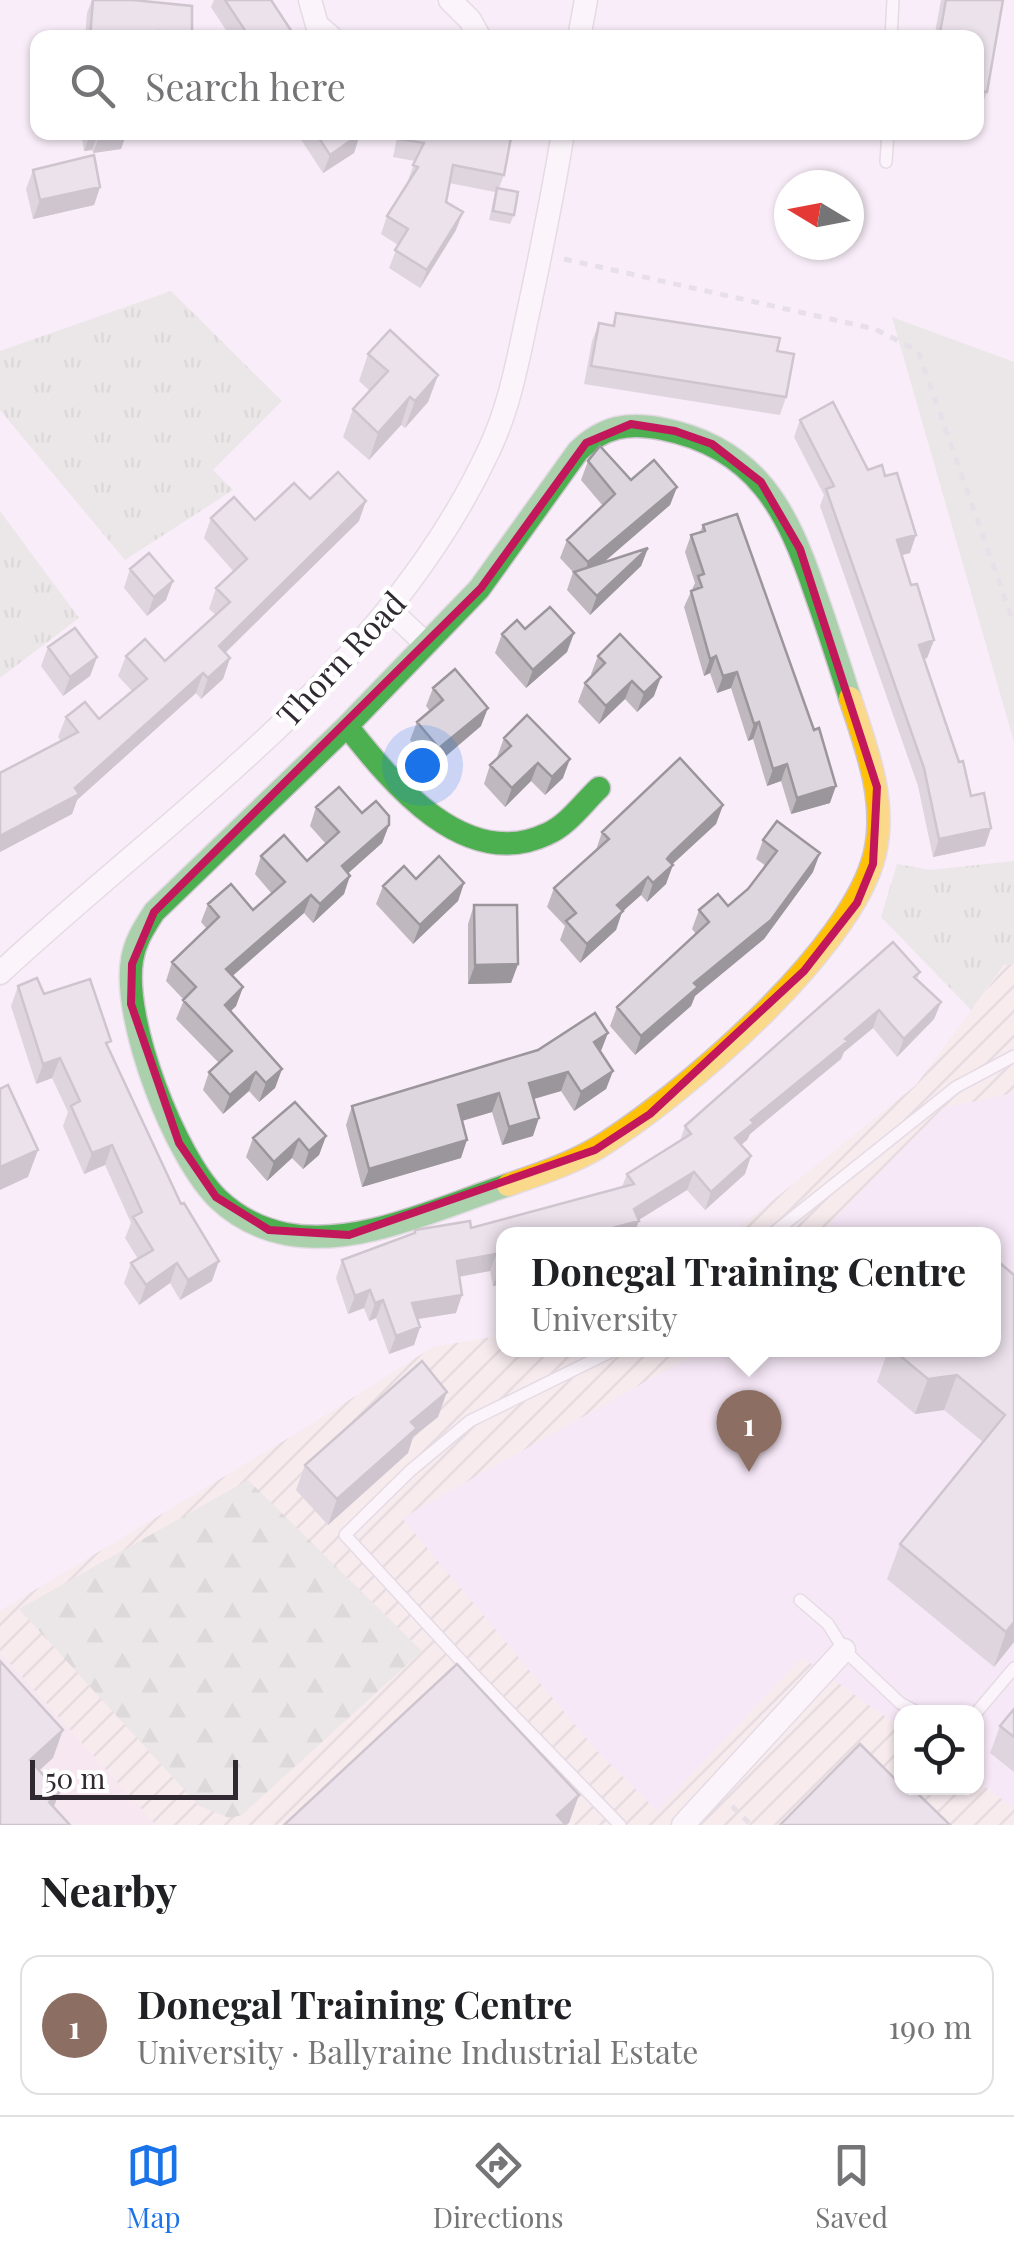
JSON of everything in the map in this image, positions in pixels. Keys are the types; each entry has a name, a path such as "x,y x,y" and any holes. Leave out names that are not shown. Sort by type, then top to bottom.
{"street":[{"path":"310,0 317,25 323,30"},
{"path":"450,0 476,30"},
{"path":"580,30 586,0"},
{"name":"Thorn Road","path":"0,973 288,716 390,610 442,533 490,450 513,385 562,141"},
{"path":"630,424 675,431 712,444 762,482 800,549 858,717 877,787 879,829 873,864 856,903 804,971 650,1114 595,1150 551,1169 348,1235 300,1235 269,1230 237,1215 216,1198 179,1143 131,1004 132,964 137,939 154,912 348,726 481,588 562,469 586,443 608,427 630,424"},
{"path":"390,610 426,644"},
{"path":"348,726 375,762 423,808 468,838 511,847 548,834 599,788"},
{"path":"684,1825 844,1650"}],"lane":[{"path":"891,30 893,0"},
{"path":"886,162 887,140"},
{"path":"781,1227 956,1087 1014,1056"},
{"path":"600,1357 470,1421 410,1471 345,1534 476,1677 620,1825"},
{"path":"800,1600 828,1624 844,1650 904,1705"},
{"path":"983,1705 1014,1668"}],"path":[{"path":"540,254 875,329 918,351 1014,624"},
{"path":"728,1802 751,1825"}],"highlighted area":[{"path":"631,424 675,431 712,444 761,482 800,549 877,787 873,864 857,903 804,971 650,1114 595,1150 349,1235 269,1230 216,1197 179,1143 131,1004 132,964 154,912 481,588 586,443"}],"shaded area":[{"path":"1014,964 1014,1825 156,1825 0,1652 0,1611 433,1347 496,1336 496,1357 1001,1357 1001,1227 740,1227 916,1085 1005,965"},
{"path":"1014,1093 1014,1808 984,1786 984,1705 894,1705 894,1723 802,1657 657,1811 597,1751 402,1518 690,1357 1001,1357 1001,1227 827,1227 943,1108"},
{"path":"0,1652 156,1825 0,1825"}],"green space":[{"path":"171,291 282,401 213,470 233,490 125,560 0,410 0,351"},
{"path":"892,317 1014,362 1014,742"},
{"path":"0,511 79,618 0,678"},
{"path":"1014,861 1014,964 1004,965 971,1010 881,917 897,864 931,870"},
{"path":"248,1480 422,1651 242,1815 229,1818 199,1806 19,1609"}],"building":[{"path":"93,0 192,6 192,30 91,30"},
{"path":"225,0 271,0 291,30 245,30"},
{"path":"946,0 1003,0 987,92 984,30 940,30"},
{"path":"320,140 351,140 330,155"},
{"path":"406,140 511,140 504,175 453,165 446,202 463,212 427,270 395,250 408,229 387,216 418,167 413,165 424,143"},
{"path":"94,155 100,187 40,200 33,170"},
{"path":"497,188 518,192 514,215 493,211"},
{"path":"616,313 780,338 777,351 794,354 786,397 591,366 599,323 614,326"},
{"path":"390,330 438,375 415,401 410,397 378,433 353,409 388,371 368,354"},
{"path":"833,402 868,470 882,465 885,476 897,473 916,535 897,540 911,585 917,584 934,640 919,645 959,762 963,761 971,796 984,793 991,828 939,839 924,768 826,489 834,486 800,420"},
{"path":"600,446 631,480 654,460 677,487 588,562 567,540 615,494 588,461"},
{"path":"338,472 366,501 219,646 230,658 208,678 203,673 75,788 79,794 0,836 0,773 78,732 66,717 85,702 99,719 147,679 126,656 145,639 165,661 230,602 216,588 247,559 211,518 234,497 255,520 294,483 310,499"},
{"path":"737,514 814,730 819,728 836,786 797,798 787,764 773,769 759,722 754,724 737,672 723,676 716,656 710,659 691,591 702,587 698,576 704,574 691,535 705,531 703,525"},
{"path":"648,548 597,596 574,572"},
{"path":"149,553 173,581 154,597 130,569"},
{"path":"550,607 574,633 533,670 502,634 517,620 525,629"},
{"path":"75,628 97,657 70,677 48,647"},
{"path":"620,634 661,677 644,693 632,681 606,706 585,683 605,663 598,656"},
{"path":"455,669 488,708 439,748 417,722 443,700 433,688"},
{"path":"527,715 570,759 552,777 538,763 512,788 490,765 511,746 504,738"},
{"path":"680,758 723,805 671,854 667,859 673,865 653,883 648,877 617,905 623,911 587,944 566,921 576,913 554,888 609,839 602,832"},
{"path":"339,787 362,813 376,801 389,816 389,825 342,866 350,876 320,904 311,895 226,969 243,987 225,1005 282,1069 266,1083 256,1072 230,1095 209,1072 232,1051 183,1000 196,987 172,962 219,917 208,904 231,884 253,910 285,882 261,856 284,835 307,861 339,832 316,807"},
{"path":"777,821 820,853 771,920 694,983 698,987 641,1036 617,1007 709,922 699,910 718,894 728,906 748,889 777,851 763,840"},
{"path":"439,856 464,883 420,925 383,886 404,866 416,879"},
{"path":"474,905 517,905 518,964 475,965"},
{"path":"893,942 920,972 914,977 941,1002 904,1039 879,1010 845,1039 848,1041 751,1120 754,1123 735,1138 751,1156 711,1192 694,1172 634,1209 639,1221 616,1227 496,1227 496,1254 457,1261 462,1295 412,1303 420,1327 396,1336 383,1300 375,1303 370,1290 355,1296 342,1260 415,1230 470,1221 471,1228 634,1184 627,1174 691,1134 685,1126"},
{"path":"37,978 44,994 90,979 111,1041 106,1043 181,1204 184,1203 219,1261 188,1280 177,1263 146,1285 131,1263 153,1250 133,1217 142,1212 112,1145 92,1153 71,1106 80,1101 60,1058 43,1064 18,986"},
{"path":"595,1013 608,1033 594,1042 613,1071 581,1092 568,1072 529,1083 539,1118 509,1127 499,1093 458,1105 467,1140 369,1169 352,1106 538,1050"},
{"path":"8,1085 38,1150 0,1167 0,1089"},
{"path":"295,1102 326,1136 309,1151 299,1139 274,1162 253,1138"},
{"path":"1001,1264 1014,1275 1014,1622 1006,1632 900,1544 1005,1415 957,1375 928,1379 901,1357 1001,1357"},
{"path":"422,1361 447,1392 411,1422 417,1428 337,1499 305,1465"},
{"path":"0,1661 63,1730 30,1760 59,1793 49,1802 70,1825 0,1825"},
{"path":"457,1664 579,1795 557,1815 566,1825 284,1825"},
{"path":"1014,1709 1014,1737 1000,1726"},
{"path":"860,1744 894,1778 894,1795 919,1795 950,1825 780,1825"}],"traffic: fast":[{"path":"347,726 479,589 578,451 597,436 628,426 663,429 695,438 723,451 764,488 794,536 850,698"},
{"path":"508,1185 398,1223 342,1235 286,1234 241,1217 218,1199 202,1179 185,1153 155,1087 135,1017 131,986 133,953 154,912 347,726 408,796 460,832 487,842 517,843 547,834 599,788"}],"traffic: slow":[{"path":"508,1185 588,1153 674,1093 760,1017 834,932 860,891 875,853 878,833 873,774 850,698"}],"place":[{"name":"Donegal Training Centre","path":"749,1472"}]}
